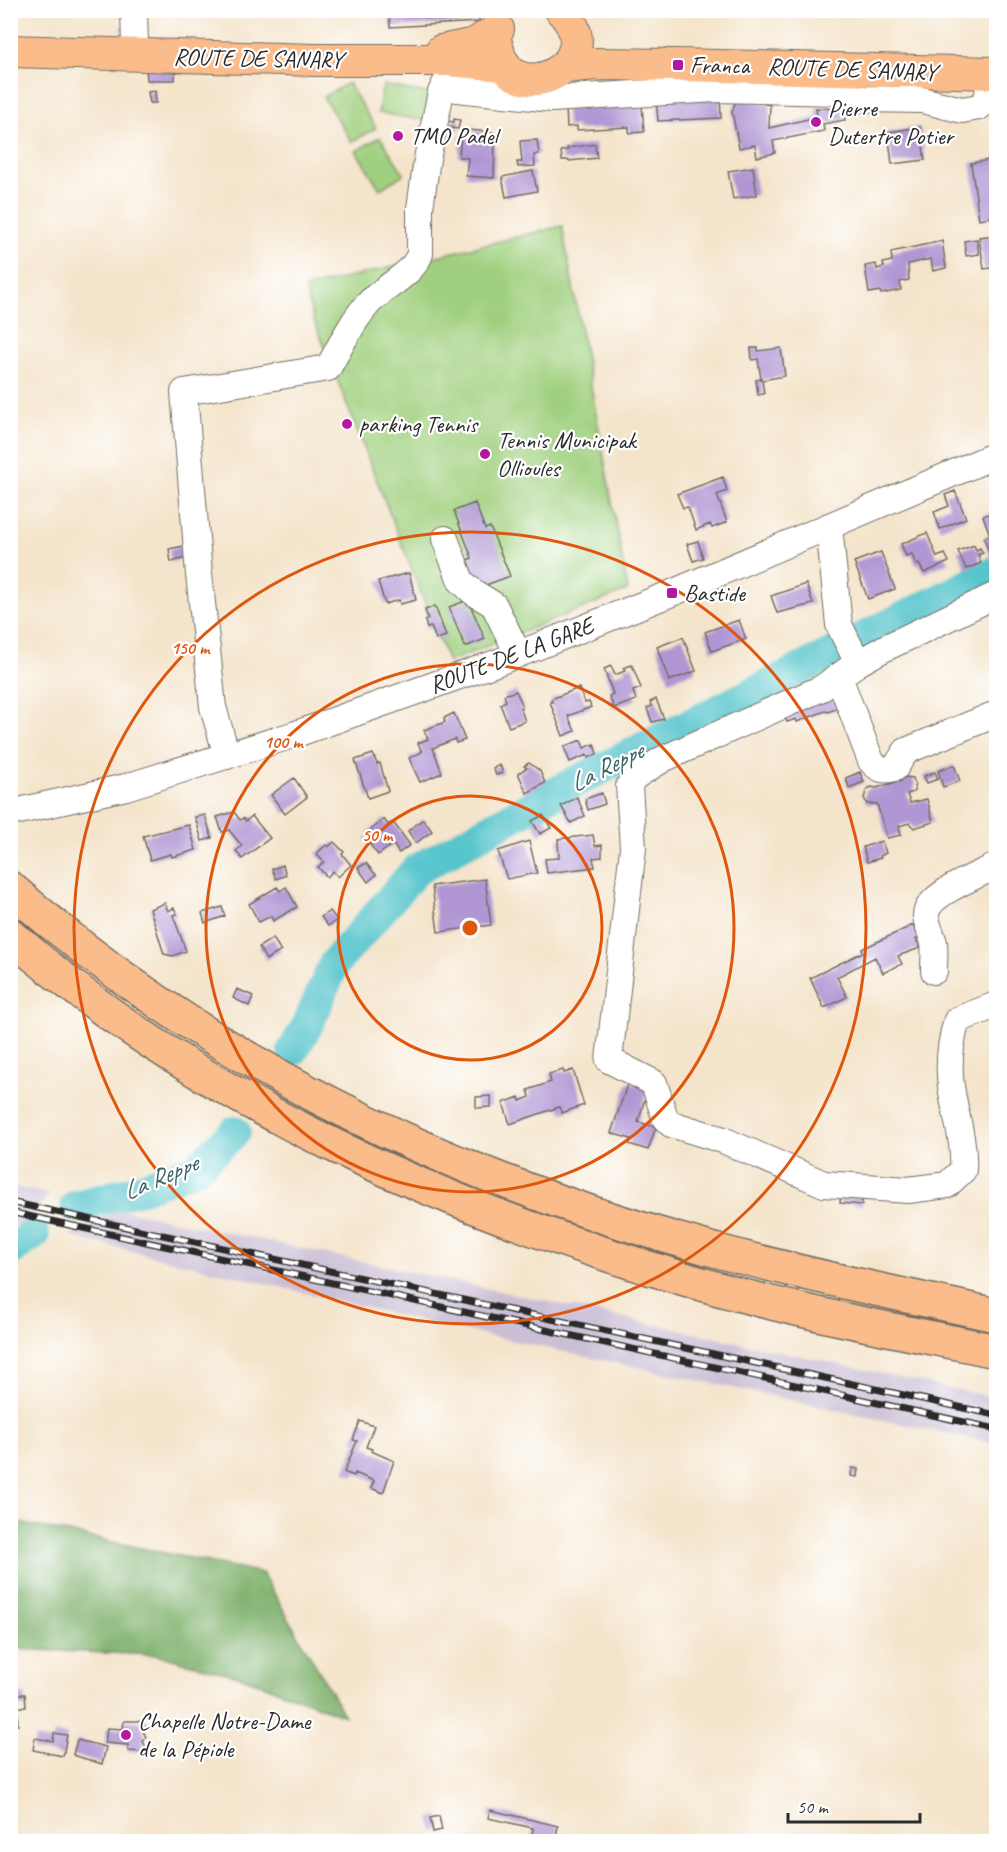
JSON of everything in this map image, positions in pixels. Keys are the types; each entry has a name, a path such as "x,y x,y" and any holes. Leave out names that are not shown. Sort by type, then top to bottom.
{"highway":[{"path":"10,888 115,973 226,1045 314,1097 383,1131 453,1161 555,1199 714,1250 869,1288 996,1315"},
{"path":"10,935 101,1007 215,1081 289,1124 356,1157 435,1191 580,1246 707,1285 865,1324 996,1351"}],"main road":[{"name":"ROUTE DE SANARY","path":"10,43 447,51 475,44 504,17"},
{"name":"ROUTE DE SANARY","path":"504,17 496,40 498,54 515,74 528,79 541,80 565,67 574,49 567,20"},
{"name":"ROUTE DE SANARY","path":"567,20 612,52 672,65 993,73"},
{"name":"ROUTE DE SANARY","path":"10,51 315,60 447,70 505,65"},
{"name":"ROUTE DE SANARY","path":"565,67 594,64 639,79 672,65"}],"street":[{"path":"134,10 135,45"},
{"path":"447,70 448,84 457,89 552,99 639,79 716,88 838,92 863,99 922,100 962,110 979,107 988,99 993,73"},
{"path":"227,756 213,707 184,392 328,368 365,307 378,292 418,261 420,208 427,159 447,70"},
{"name":"ROUTE DE LA GARE","path":"10,813 126,787 227,756 296,734 518,654 672,593 996,455"},
{"path":"829,526 839,625 871,761 877,768 885,771 895,768 906,751 996,714"},
{"path":"446,539 461,580 473,592 494,605 518,654"},
{"path":"996,595 848,670 822,688 663,759 634,777 629,786 633,848 609,1060 654,1083 665,1118 671,1125 723,1140 824,1184 908,1190 928,1188 947,1185 963,1170 962,1139 950,1084 952,1038 957,1020 996,1005"},
{"path":"934,971 934,943 926,917 928,907 943,893 996,866"}],"shaded area":[{"path":"11,1186 50,1194 22,1227 11,1225"},
{"path":"118,1209 996,1398 996,1444 443,1326 69,1236"}],"green space":[{"path":"348,83 376,128 352,142 323,97"},
{"path":"383,85 433,94 428,121 378,113"},
{"path":"380,137 404,174 380,189 356,151"},
{"name":"Tennis Municipak Ollioules","path":"562,226 628,590 448,662 313,318 305,288"},
{"path":"11,1521 262,1573 345,1716 242,1677 156,1655 11,1649"}],"building":[{"path":"389,10 479,10 479,22 390,27"},
{"path":"146,66 175,67 175,80 147,80"},
{"path":"155,91 156,103 150,103 148,92"},
{"path":"720,95 721,118 658,121 656,98"},
{"name":"Pierre Dutertre Potier","path":"737,98 770,105 769,128 817,117 816,108 843,109 845,120 823,124 824,131 773,141 775,153 757,157 755,145 739,148 732,112"},
{"path":"642,104 644,132 629,133 629,127 577,130 577,126 567,127 566,108"},
{"path":"454,119 460,120 458,129 446,127 447,121 454,122"},
{"path":"920,127 925,160 892,164 888,132"},
{"path":"468,130 492,132 491,140 495,140 494,178 466,176 468,158 459,157 461,135 468,135"},
{"path":"537,140 539,154 534,155 535,166 518,167 517,162 522,162 520,141"},
{"path":"595,144 597,158 562,160 561,151 568,150 567,148"},
{"path":"996,159 996,216 979,219 971,163"},
{"path":"753,167 757,195 733,199 728,171"},
{"path":"533,171 537,191 506,197 502,177"},
{"path":"996,235 996,277 993,277 991,268 984,269 979,237"},
{"path":"977,239 979,254 966,256 964,241"},
{"path":"942,241 946,268 933,271 931,259 908,264 909,280 900,282 901,290 881,294 880,291 869,293 865,266 876,264 877,269 884,267 883,263 892,261 891,252"},
{"path":"751,348 758,348 758,351 781,348 785,376 762,380 764,394 758,395 756,380 761,379 758,359 752,360"},
{"path":"723,477 727,491 717,495 727,522 712,528 710,524 696,530 688,507 683,508 677,494"},
{"path":"955,491 966,518 940,529 934,512 949,506 945,495"},
{"path":"475,503 485,529 490,527 510,576 478,588 467,560 472,558 454,511"},
{"path":"996,511 996,560 992,562 984,538 990,535 983,516"},
{"path":"927,533 937,557 945,554 949,562 924,573 919,564 916,565 912,554 906,556 901,544"},
{"path":"698,541 703,558 693,561 687,544"},
{"path":"974,545 976,550 980,548 983,553 978,555 981,563 966,569 958,551"},
{"path":"184,546 186,558 171,562 169,549"},
{"path":"881,552 895,589 868,599 854,562"},
{"path":"409,573 416,600 400,604 399,600 385,604 378,581"},
{"path":"806,584 813,604 777,613 771,596"},
{"path":"468,600 485,639 465,647 449,607"},
{"path":"435,606 446,636 436,639 431,627 427,628 425,621 428,619 425,610"},
{"path":"739,620 746,639 712,651 705,632"},
{"path":"683,637 696,671 669,681 657,647"},
{"path":"632,665 641,688 633,691 636,700 614,708 609,696 613,694 604,669 611,666 615,675 625,671 623,668"},
{"path":"579,688 585,703 589,702 591,707 568,716 575,731 563,736 550,702 552,702 551,699"},
{"path":"516,691 523,706 520,707 525,721 509,727 500,704 506,701 504,695"},
{"path":"841,691 846,705 797,722 796,719 787,722 783,714"},
{"path":"656,699 664,719 652,722 647,708 652,706 650,702"},
{"path":"454,713 465,740 456,743 455,739 433,748 442,773 420,782 409,758 422,752 418,743 428,739 424,730 445,722 444,718"},
{"path":"581,740 584,748 594,744 597,754 588,758 587,755 570,762 564,747"},
{"path":"373,754 377,764 380,763 388,791 368,798 355,760"},
{"path":"529,763 540,771 545,783 527,793 518,773 527,768 524,766"},
{"path":"500,765 503,773 496,775 493,768"},
{"path":"954,765 960,781 943,787 938,771"},
{"path":"860,772 864,782 849,788 846,778"},
{"path":"935,772 938,779 927,783 924,776"},
{"path":"904,777 913,778 915,784 914,792 907,794 910,803 927,799 933,822 914,828 909,823 899,826 901,835 887,838 877,804 867,804 864,798 866,790 901,781"},
{"path":"294,778 307,797 285,814 271,795"},
{"path":"602,793 605,804 588,810 585,799"},
{"path":"577,797 585,816 571,823 561,806"},
{"path":"234,812 240,820 243,818 246,821 252,816 270,838 242,859 236,851 242,846 229,830 222,832 217,817"},
{"path":"205,815 212,838 202,841 195,817"},
{"path":"543,815 551,828 540,834 532,821"},
{"path":"384,819 388,825 393,822 410,845 399,853 393,844 378,855 365,838 370,835 368,832"},
{"path":"423,819 432,831 416,843 408,831"},
{"path":"189,825 196,850 150,860 143,836"},
{"path":"593,835 595,846 602,845 602,857 593,858 595,867 547,873 545,859 559,858 558,839"},
{"path":"529,841 537,873 507,879 498,851"},
{"path":"882,841 886,853 880,856 881,858 867,862 863,847"},
{"path":"334,842 344,852 342,854 351,865 338,877 333,871 327,877 318,867 324,862 316,854 326,845 328,847"},
{"path":"366,863 376,875 368,882 358,868"},
{"path":"283,865 286,875 276,879 272,869"},
{"path":"485,879 491,925 438,932 432,886"},
{"path":"277,887 280,891 286,887 297,907 273,921 271,916 259,922 249,904"},
{"path":"165,903 168,911 174,908 177,914 173,915 186,951 173,956 164,954 150,909"},
{"path":"222,907 225,916 205,923 202,913"},
{"path":"330,911 337,920 328,926 321,917"},
{"path":"913,925 919,938 916,939 920,948 898,956 902,964 883,973 875,957 837,977 847,997 824,1008 810,978 863,952 862,949"},
{"path":"273,938 281,951 266,960 259,947"},
{"path":"237,989 253,996 249,1006 233,998"},
{"path":"563,1070 564,1073 573,1070 584,1105 562,1113 559,1107 510,1124 503,1103 519,1097 520,1101 530,1097 528,1090 551,1082 549,1074"},
{"path":"628,1082 648,1088 638,1122 656,1127 648,1150 629,1144 631,1139 611,1133"},
{"path":"491,1096 491,1107 476,1108 476,1097"},
{"path":"841,1193 862,1194 862,1205 840,1203"},
{"path":"360,1421 374,1426 366,1447 394,1461 383,1493 371,1488 374,1481 355,1473 354,1476 344,1472 357,1441 353,1440"},
{"path":"852,1468 858,1469 857,1477 851,1476"},
{"path":"25,1694 26,1707 17,1707 18,1725 10,1726 10,1695"},
{"name":"Chapelle Notre-Dame de la Pépiole","path":"124,1721 144,1723 143,1731 146,1737 143,1741 146,1748 143,1752 128,1751 128,1745 105,1743 107,1728 123,1729"},
{"path":"54,1733 67,1735 63,1756 33,1750 35,1738 53,1741"},
{"path":"77,1740 106,1747 102,1764 73,1755"},
{"path":"490,1810 558,1826 555,1842 531,1842 533,1828 488,1818"},
{"path":"439,1816 442,1830 433,1832 430,1818"}],"waterway":[{"name":"La Reppe","path":"293,1050 308,1024 334,964 416,870 573,783 996,571"},
{"name":"La Reppe","path":"76,1206 137,1190 196,1168 235,1132"},
{"name":"La Reppe","path":"10,1251 34,1234"}],"railway":[{"path":"10,1202 996,1415"},
{"path":"10,1212 996,1429"}],"place":[{"name":"Franca","path":"678,65"},
{"name":"Pierre Dutertre Potier","path":"816,122"},
{"name":"TMO Padel","path":"398,136"},
{"name":"parking Tennis","path":"347,424"},
{"name":"Tennis Municipak Ollioules","path":"485,454"},
{"name":"Bastide","path":"672,593"},
{"name":"Chapelle Notre-Dame de la Pépiole","path":"126,1735"}]}
